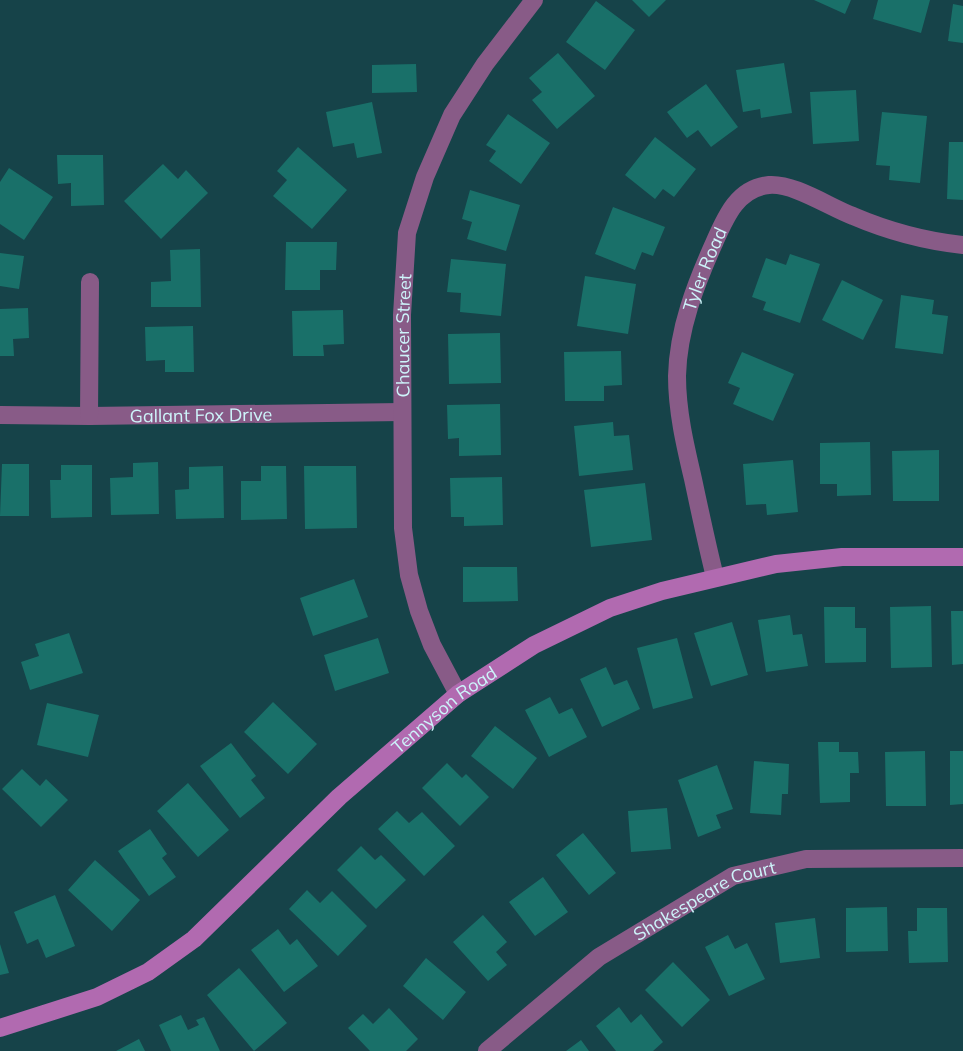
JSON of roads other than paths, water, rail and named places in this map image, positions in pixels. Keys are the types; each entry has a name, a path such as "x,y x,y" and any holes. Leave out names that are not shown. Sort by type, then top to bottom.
{"street":[{"name":"Chaucer Street","path":"458,694 432,645 419,610 409,575 403,528 402,315 407,233 425,177 452,115 485,64 534,0"},
{"name":"Tyler Road","path":"715,577 683,439 677,374 684,330 696,283 728,211 742,196 755,188 770,185 786,186 853,216 897,232 963,245"},
{"path":"89,416 90,282"},
{"name":"Gallant Fox Drive","path":"0,415 402,412"},
{"name":"Tennyson Road","path":"0,1028 97,997 148,972 194,939 339,798 458,694 534,645 610,608 715,577 776,564 842,556 963,557"},
{"name":"Shakespeare Court","path":"487,1051 599,957 733,876 806,859 963,858"}]}
